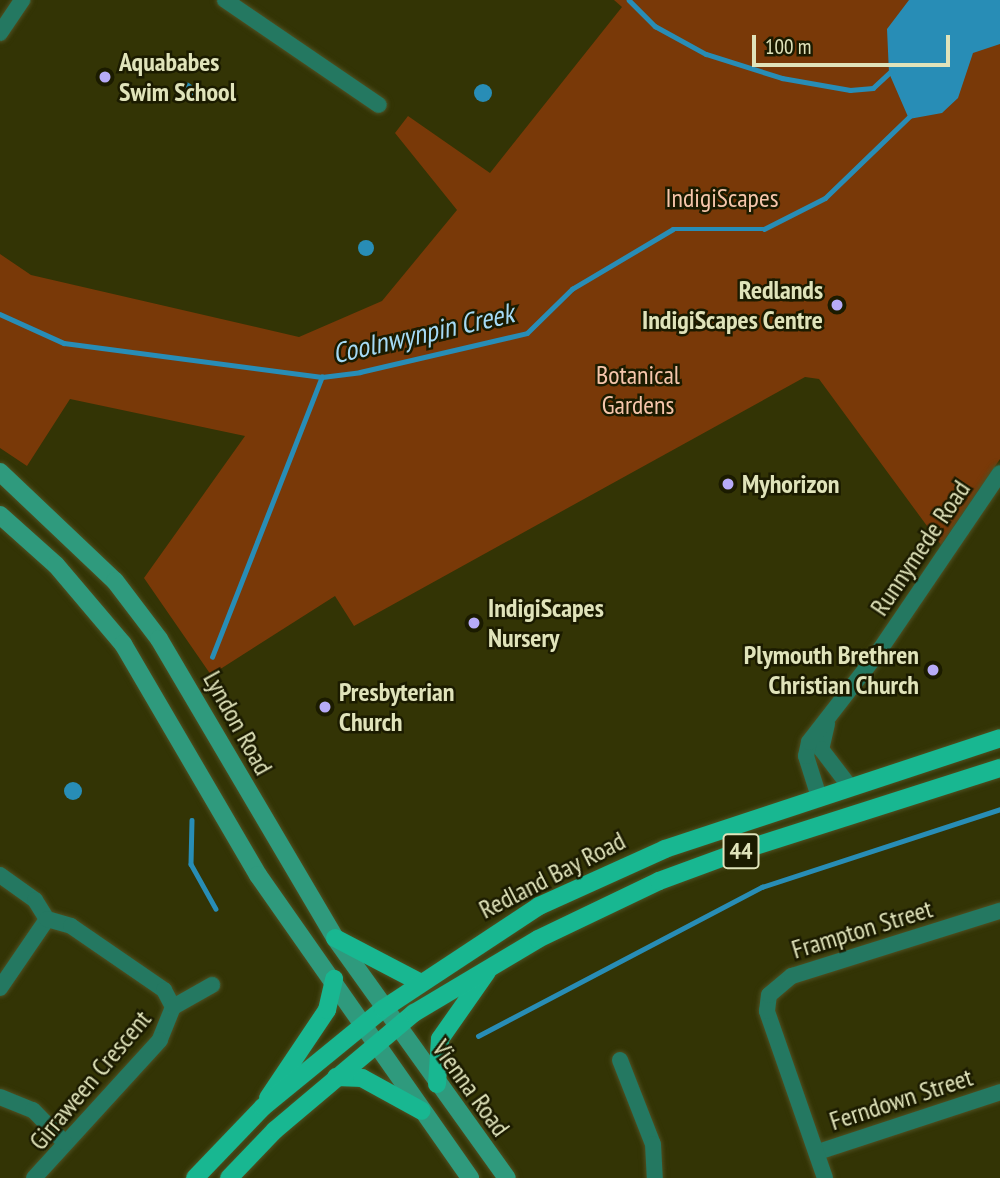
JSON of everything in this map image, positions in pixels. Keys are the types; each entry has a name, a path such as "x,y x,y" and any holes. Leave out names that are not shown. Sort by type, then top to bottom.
{"main road":[{"name":"Lyndon Road","path":"0,472 80,545 159,639 335,938 396,1027"},
{"path":"0,515 56,565 123,644 233,836 377,1042"},
{"name":"Redland Bay Road","path":"195,1178 263,1107 383,1009 419,982 540,906 626,865 834,792 1000,738"},
{"name":"Redland Bay Road","path":"229,1178 377,1042 494,964 659,881 1000,768"},
{"path":"834,792 840,819"},
{"path":"335,938 419,982"},
{"path":"437,1084 435,1060 444,1031 494,964"},
{"path":"263,1107 327,1010 334,979"},
{"name":"Vienna Road","path":"396,1027 507,1178"},
{"name":"Vienna Road","path":"377,1042 470,1178"},
{"path":"336,1077 362,1078 422,1111"}],"street":[{"path":"0,33 22,0"},
{"path":"225,0 379,104"},
{"name":"Runnymede Road","path":"834,792 806,756 829,718 1000,473"},
{"name":"Runnymede Road","path":"829,718 821,749 834,792"},
{"path":"0,875 35,900 47,919 0,988"},
{"name":"Frampton Street","path":"825,1178 767,1012 778,982 1000,911"},
{"name":"Girraween Crescent","path":"47,919 71,926 153,983 173,1007"},
{"name":"Girraween Crescent","path":"34,1178 160,1040 173,1007 212,985"},
{"path":"620,1060 653,1143 656,1178"},
{"name":"Ferndown Street","path":"818,1152 1000,1092"},
{"path":"0,1097 33,1110 65,1143"}],"green space":[{"name":"IndigiScapes","path":"614,0 959,0 1000,28 1000,459 941,545 819,379 805,377 354,626 335,596 211,675 144,578 245,436 70,399 27,466 0,448 0,254 31,275 299,337 382,301 457,210 395,133 408,116 490,173 622,7"}],"water":[{"path":"909,0 1000,0 1000,44 973,53 958,98 942,113 909,119 889,73 887,29"},
{"path":"185,82 191,85 194,91 191,97 185,100 179,97 176,91 179,85"},
{"path":"483,84 489,87 492,93 489,99 483,102 477,99 474,93 477,87"},
{"path":"363,240 369,240 374,248 372,254 363,256 358,251 358,245"},
{"path":"69,782 77,782 82,791 80,798 69,800 64,795 64,787"}],"waterway":[{"name":"Coolnwynpin Creek","path":"629,0 655,26 706,54 782,78 850,90 873,88 892,70"},
{"name":"Coolnwynpin Creek","path":"0,314 64,343 322,377 360,372 527,333 572,289 673,229 764,229 825,198 911,115"},
{"path":"212,657 322,377"},
{"path":"478,1036 762,887 1000,809"},
{"path":"192,820 191,864 216,909"}],"place":[{"name":"Aquababes Swim School","path":"105,77"},
{"name":"Redlands IndigiScapes Centre","path":"837,305"},
{"name":"Myhorizon","path":"728,484"},
{"name":"IndigiScapes Nursery","path":"474,623"},
{"name":"Plymouth Brethren Christian Church","path":"933,670"},
{"name":"Presbyterian Church","path":"325,707"}],"park label":[{"name":"Botanical Gardens","path":"638,390"}]}
